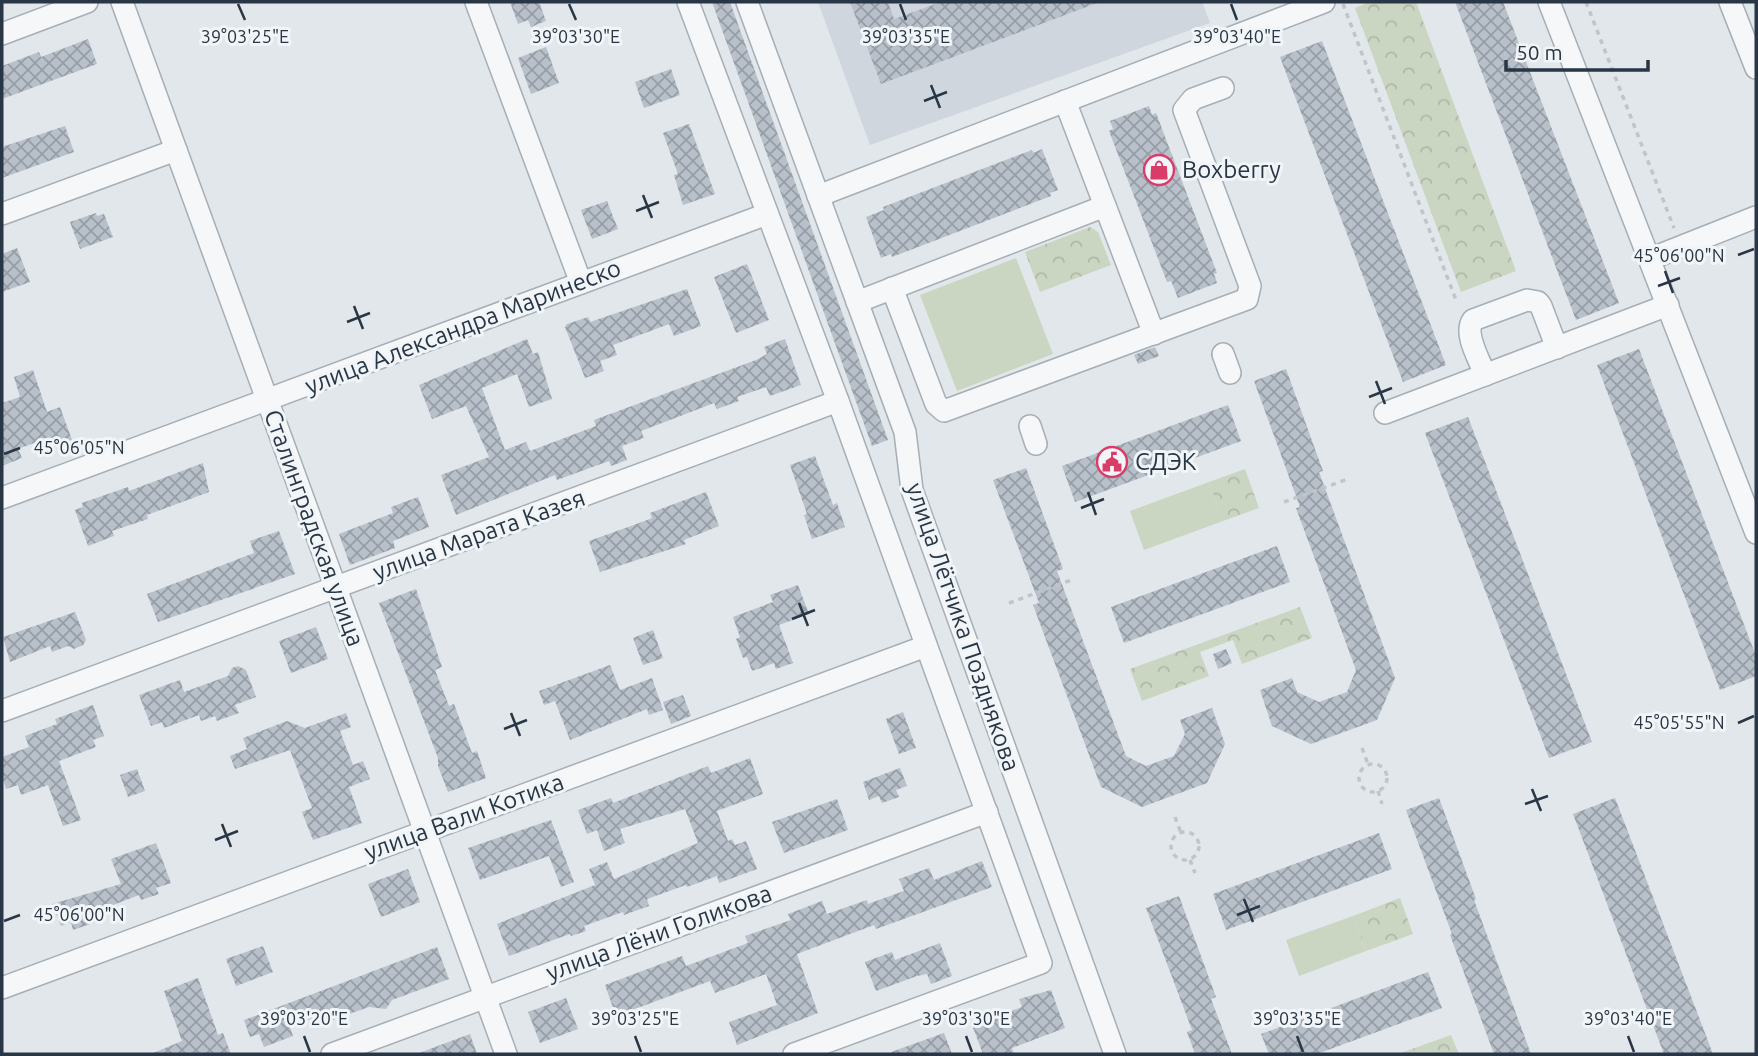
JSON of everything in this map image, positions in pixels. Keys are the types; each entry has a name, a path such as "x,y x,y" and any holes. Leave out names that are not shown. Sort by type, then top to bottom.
{"street":[{"path":"2,34 88,2"},
{"name":"Сталинградская улица","path":"121,2 506,1054"},
{"path":"475,2 581,283"},
{"name":"улица Лётчика Позднякова","path":"688,2 838,401 1041,963 794,1054"},
{"name":"улица Лётчика Позднякова","path":"747,2 905,432 912,490 1115,1054"},
{"path":"818,196 1324,2"},
{"path":"1549,2 1756,533"},
{"path":"1730,2 1756,68"},
{"path":"892,288 936,404 944,411 1241,302 1251,293 1184,110 1193,99 1223,88"},
{"path":"1065,101 1154,334"},
{"path":"2,214 176,150"},
{"path":"857,302 1105,206"},
{"name":"улица Александра Маринеско","path":"2,498 767,215"},
{"path":"1650,259 1756,218"},
{"path":"1485,375 1470,335 1473,320 1527,300 1538,302 1557,348"},
{"path":"1385,413 1668,305"},
{"name":"улица Марата Казея","path":"2,711 838,401"},
{"name":"улица Вали Котика","path":"2,988 926,646"},
{"name":"улица Лёни Голикова","path":"332,1054 987,812"}],"path":[{"path":"1342,2 1456,300"},
{"path":"1586,2 1676,234"},
{"path":"1284,502 1348,479"},
{"path":"1009,603 1074,579"},
{"path":"1362,748 1368,764"},
{"path":"1374,763 1385,770 1387,782 1378,791 1371,792 1361,786 1359,773 1368,764 1374,763"},
{"path":"1378,791 1382,804"},
{"path":"1175,817 1181,833"},
{"path":"1181,833 1193,835 1199,844 1196,856 1190,860 1178,859 1174,854 1172,842 1181,833"},
{"path":"1190,860 1195,873"}],"shaded area":[{"path":"818,2 1202,2 1210,23 870,145"}],"green space":[{"path":"1370,2 1416,2 1516,271 1461,292 1355,8"},
{"path":"1090,227 1098,232 1111,265 1040,292 1025,252"},
{"path":"1016,258 1053,354 957,391 920,295"},
{"path":"1245,469 1259,508 1223,521 1209,482"},
{"path":"1209,482 1223,521 1144,550 1130,511"},
{"path":"1300,607 1312,638 1242,664 1233,640 1200,652 1209,676 1142,701 1130,669"},
{"path":"1400,898 1413,934 1366,951 1353,916"},
{"path":"1353,916 1366,951 1299,976 1286,940"},
{"path":"1451,1035 1459,1054 1398,1054"}],"building":[{"path":"510,2 539,2 546,21 531,27 528,20 518,24"},
{"path":"712,2 730,2 888,440 872,446"},
{"path":"850,2 888,2 894,19 941,2 1097,3 881,84"},
{"path":"1455,2 1503,2 1619,303 1576,320"},
{"path":"88,39 97,64 2,99 2,66 39,52 41,57"},
{"path":"1322,41 1446,365 1403,382 1280,57"},
{"path":"546,47 559,83 531,94 518,58"},
{"path":"671,69 680,95 644,108 635,82"},
{"path":"1149,106 1152,115 1156,113 1217,273 1214,274 1217,283 1178,298 1171,281 1167,282 1109,131 1113,129 1110,121"},
{"path":"689,124 715,194 683,205 674,175 678,174 663,133"},
{"path":"65,126 74,152 2,178 2,147"},
{"path":"1042,149 1058,190 1050,193 1051,196 892,257 891,254 881,258 866,217 884,210 883,207 1032,150 1033,153"},
{"path":"607,201 618,229 592,239 581,210"},
{"path":"96,213 97,216 104,214 113,237 80,249 70,222"},
{"path":"17,248 30,282 2,292 2,254"},
{"path":"747,264 769,320 736,333 714,277"},
{"path":"687,289 701,326 674,336 669,324 613,345 617,355 600,361 604,371 585,378 565,327 567,324 588,317 590,322"},
{"path":"527,339 533,354 538,352 552,399 529,407 517,374 482,388 505,450 526,442 530,451 596,426 594,420 756,360 767,354 764,347 785,339 801,385 770,396 766,387 737,397 739,401 717,409 714,403 641,431 644,438 622,446 627,460 611,466 609,461 557,480 555,475 456,515 441,475 489,457 466,406 432,419 419,385"},
{"path":"1155,347 1159,356 1138,364 1134,355"},
{"path":"1639,349 1756,656 1756,676 1720,690 1597,365"},
{"path":"1286,369 1323,471 1319,472 1395,678 1377,720 1311,744 1272,726 1260,690 1292,678 1297,692 1319,702 1347,692 1356,670 1296,508 1300,507 1254,381"},
{"path":"33,370 47,412 60,407 72,440 54,447 50,437 18,449 22,458 2,466 2,403 20,397 14,377"},
{"path":"1228,405 1241,441 1075,502 1062,466"},
{"path":"1468,417 1592,742 1549,758 1425,433"},
{"path":"815,456 833,505 837,503 845,527 812,539 804,515 807,514 790,465"},
{"path":"203,463 209,492 147,515 148,519 112,531 114,536 88,546 75,510 83,507 82,503 128,487 129,491"},
{"path":"1026,468 1063,569 1057,571 1126,756 1146,766 1174,756 1185,734 1180,720 1212,708 1225,744 1207,783 1142,807 1101,787 1033,605 1039,603 993,480"},
{"path":"706,492 719,526 684,540 686,544 600,572 589,541 652,518 650,513"},
{"path":"418,497 429,527 393,541 395,548 350,565 339,534 393,513 391,507"},
{"path":"279,531 295,574 158,622 147,594 254,553 250,541"},
{"path":"1277,546 1290,582 1124,643 1111,607"},
{"path":"798,585 809,614 779,625 793,663 776,669 774,663 752,671 747,657 743,658 736,639 740,637 733,617 773,602 770,595"},
{"path":"416,589 442,667 435,670 449,706 454,704 472,753 477,751 486,778 448,792 438,766 438,758 379,603"},
{"path":"75,612 86,640 83,645 74,649 68,646 52,652 50,646 10,662 3,637"},
{"path":"316,627 328,659 291,673 279,641"},
{"path":"653,630 663,658 643,665 633,638"},
{"path":"1226,649 1232,663 1218,669 1213,654"},
{"path":"610,665 620,690 652,678 663,710 649,715 647,709 570,740 555,701 544,705 539,691"},
{"path":"238,666 246,670 256,697 235,705 239,713 217,721 215,716 201,721 199,715 164,728 162,722 151,726 139,695 180,680 184,692 228,676 232,668"},
{"path":"683,695 691,716 671,724 663,702"},
{"path":"93,705 104,736 93,740 96,747 59,761 81,820 63,826 48,785 21,795 18,785 6,789 2,776 2,757 29,747 25,736 57,724 55,719"},
{"path":"903,712 916,748 899,754 886,719"},
{"path":"346,713 351,727 340,731 353,765 363,761 370,779 349,787 362,823 313,840 302,812 312,808 290,750 235,769 230,756 247,749 243,738 287,721 305,728"},
{"path":"750,758 763,794 717,811 728,841 732,839 735,845 746,841 757,869 719,883 717,876 687,887 686,885 647,899 649,906 624,915 623,912 584,926 586,931 509,956 497,924 595,885 589,869 607,862 614,879 698,843 685,809 620,829 625,843 604,851 597,830 587,834 578,810 611,798 613,803 708,766 711,773"},
{"path":"900,768 907,786 896,790 899,797 882,803 879,796 869,800 863,782"},
{"path":"137,769 145,791 128,797 120,775"},
{"path":"1439,798 1531,1054 1494,1054 1450,935 1452,934 1406,810"},
{"path":"1615,798 1713,1054 1664,1054 1573,814"},
{"path":"837,799 848,830 784,853 772,822"},
{"path":"551,820 574,882 561,887 549,856 480,880 468,848"},
{"path":"1379,833 1392,869 1226,930 1213,894"},
{"path":"156,843 171,883 156,888 159,894 141,900 139,895 108,907 109,912 94,918 96,922 73,930 71,922 61,926 52,904 121,884 111,859"},
{"path":"982,861 992,887 876,929 874,925 797,954 818,1013 737,1045 729,1022 777,1005 766,974 715,993 710,981 616,1016 605,985 682,956 686,966 748,943 745,936 791,920 788,914 822,901 827,914 867,900 868,904 904,891 899,879 929,868 934,880"},
{"path":"408,869 420,902 381,917 368,884"},
{"path":"1179,896 1216,997 1211,999 1232,1054 1195,1054 1187,1032 1192,1030 1146,908"},
{"path":"940,943 952,976 931,984 927,974 876,991 865,962 892,952 895,960"},
{"path":"263,946 273,972 236,986 226,959"},
{"path":"437,947 449,979 392,1000 386,1009 369,1007 321,1024 318,1016 290,1027 293,1036 264,1047 259,1034 250,1037 244,1020"},
{"path":"1428,972 1442,1008 1317,1054 1269,1054 1261,1034"},
{"path":"198,978 218,1035 223,1033 231,1054 151,1054 182,1041 164,991"},
{"path":"1051,990 1065,1028 1012,1048 1014,1054 983,1054 972,1025 1022,1007 1019,999"},
{"path":"566,998 578,1029 540,1043 528,1012"},
{"path":"944,1033 952,1054 891,1052"},
{"path":"470,1034 477,1054 419,1053"}],"place":[{"name":"Boxberry","path":"1159,170"},
{"name":"СДЭК","path":"1112,462"}]}
